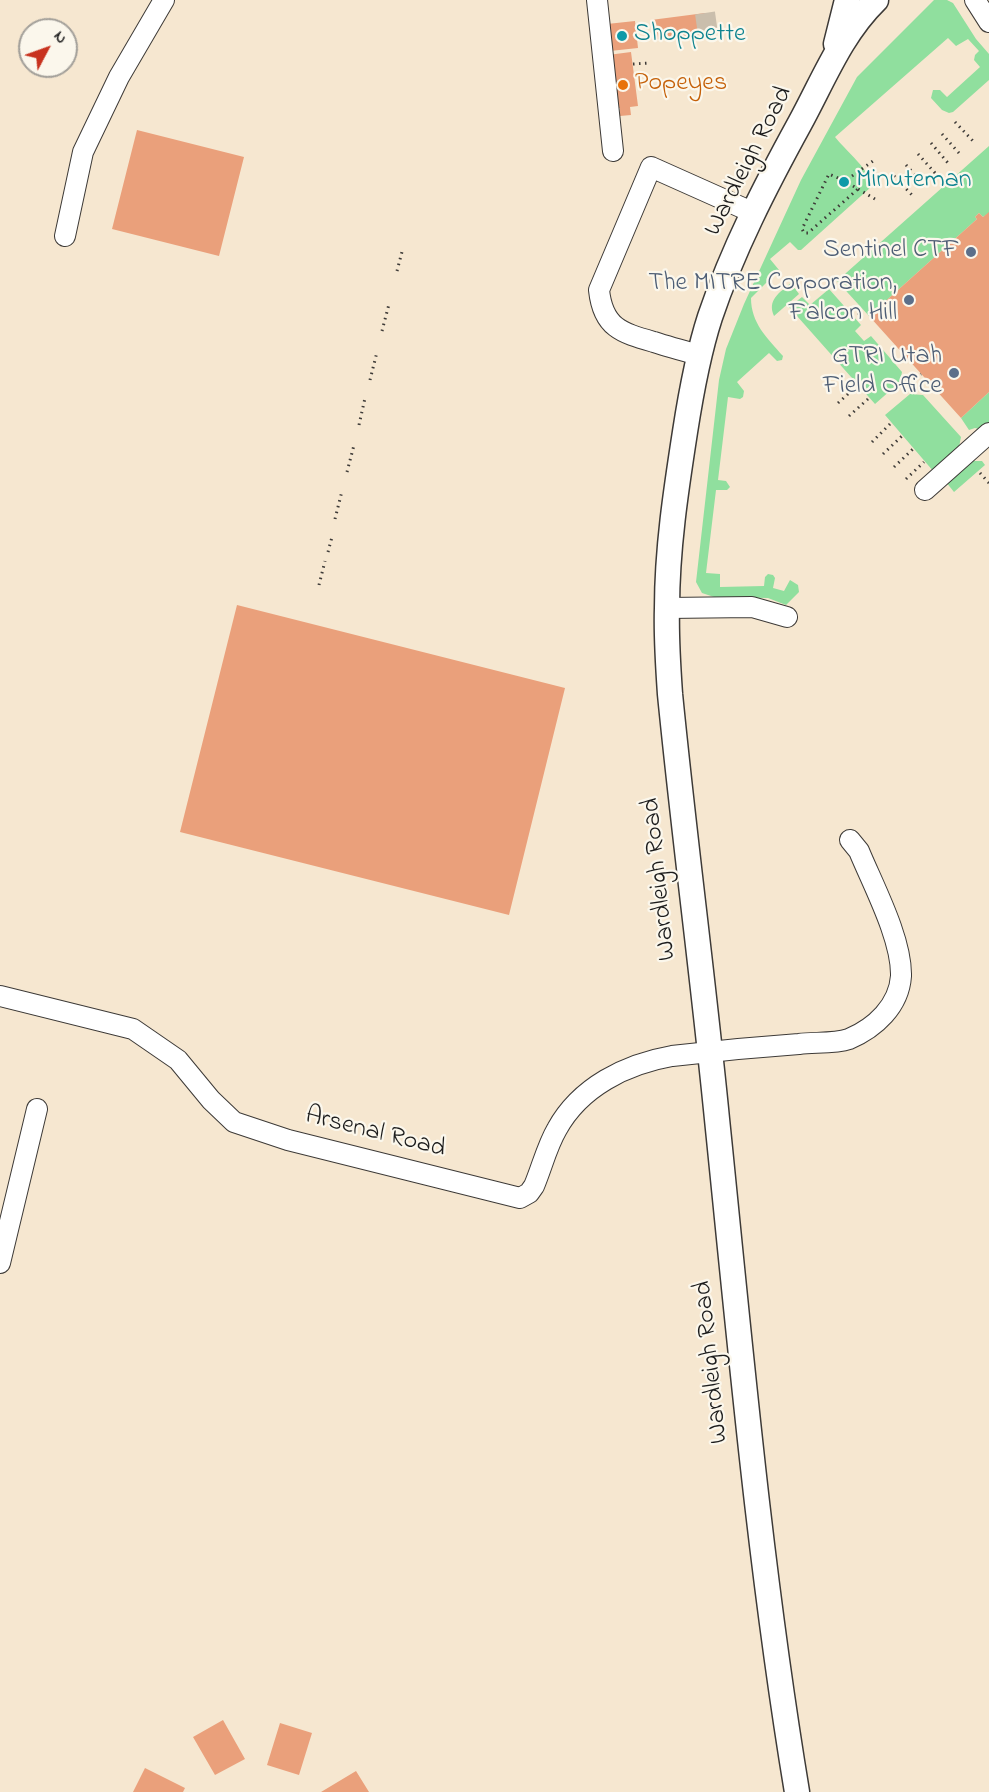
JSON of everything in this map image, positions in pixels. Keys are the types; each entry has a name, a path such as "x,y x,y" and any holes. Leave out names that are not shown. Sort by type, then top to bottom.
{"main road":[{"path":"834,56 847,0"},
{"name":"Wardleigh Road","path":"797,1792 780,1691 748,1424 672,712 667,608 679,471 699,356 718,294 754,213 834,56 861,16 876,0"}],"street":[{"path":"64,236 82,152 119,76 164,0"},
{"path":"597,0 613,151"},
{"path":"975,0 989,22"},
{"path":"699,356 624,334 606,316 600,303 599,290 651,167 754,213"},
{"path":"925,490 989,433"},
{"path":"667,608 752,607 787,617"},
{"name":"Arsenal Road","path":"0,996 133,1029 178,1060 234,1122 288,1140 520,1198 530,1193 534,1186 557,1129 581,1098 612,1077 639,1064 664,1058 846,1040 878,1023 894,1000 901,976 896,940 859,851 850,840"},
{"path":"0,1263 37,1109"}],"path":[{"path":"633,64 649,63"},
{"path":"955,122 973,141"},
{"path":"942,134 959,153"},
{"path":"931,143 948,163"},
{"path":"918,154 936,174"},
{"path":"852,176 873,161"},
{"path":"906,165 924,185"},
{"path":"838,178 829,174 802,229 804,233 808,233 858,189"},
{"path":"894,176 912,195"},
{"path":"853,186 875,199"},
{"path":"397,271 403,248"},
{"path":"382,332 389,304"},
{"path":"370,380 377,352"},
{"path":"916,378 921,374"},
{"path":"838,403 857,386"},
{"path":"359,425 365,398"},
{"path":"849,416 868,399"},
{"path":"872,442 890,424"},
{"path":"883,454 902,436"},
{"path":"347,472 354,445"},
{"path":"894,467 914,449"},
{"path":"906,479 924,462"},
{"path":"980,472 989,483"},
{"path":"335,519 342,491"},
{"path":"328,552 332,537"},
{"path":"319,585 325,561"}],"green space":[{"path":"934,0 947,0 953,3 976,39 989,54 989,80 953,112 942,110 931,98 933,90 940,90 947,97 980,67 974,60 979,51 968,39 956,46 948,38 835,137 863,168 871,187 801,250 790,242 770,259 779,270 751,298 752,307 757,323 783,356 782,360 777,361 769,353 737,382 744,391 743,397 740,399 728,397 718,480 726,481 730,487 727,490 716,490 706,573 720,574 720,587 764,586 765,577 768,574 773,575 775,578 773,588 784,591 790,580 798,585 799,592 786,605 768,598 714,597 702,593 696,582 719,380 726,349 744,304 801,180 857,77"},
{"path":"989,146 989,213 983,217 979,213 975,217 977,219 869,316 837,281"},
{"path":"791,283 799,294 774,316 773,301"},
{"path":"829,289 861,325 855,331 864,341 871,336 902,372 900,382 875,404 789,307 802,297 810,305"},
{"path":"989,392 989,424 983,430 975,428 969,430 961,418"},
{"path":"910,394 923,395 961,437 959,447 934,472 885,415"},
{"path":"969,461 982,461 985,465 954,492 946,482"}],"building":[{"path":"705,13 708,34 653,40 651,20"},
{"name":"Shoppette","path":"635,21 638,48 610,51 607,24"},
{"name":"Popeyes","path":"631,52 638,106 630,107 631,115 620,116 620,108 614,109 608,55"},
{"path":"137,130 244,157 219,256 112,229"},
{"path":"989,212 989,392 961,418 869,316 977,219 975,217 979,213 983,217"},
{"path":"237,605 565,688 509,915 180,832"},
{"path":"223,1720 245,1759 215,1775 193,1737"},
{"path":"280,1723 312,1733 299,1775 267,1765"},
{"path":"145,1768 185,1788 183,1792 133,1792"},
{"path":"356,1771 369,1792 321,1792"}],"tunnel":[{"path":"705,13 708,34"}],"place":[{"name":"Shoppette","path":"622,36"},
{"name":"Popeyes","path":"623,85"},
{"name":"Minuteman","path":"844,182"},
{"name":"Sentinel CTF","path":"971,252"},
{"name":"The MITRE Corporation, Falcon Hill","path":"909,300"},
{"name":"GTRI Utah Field Office","path":"954,373"}]}
